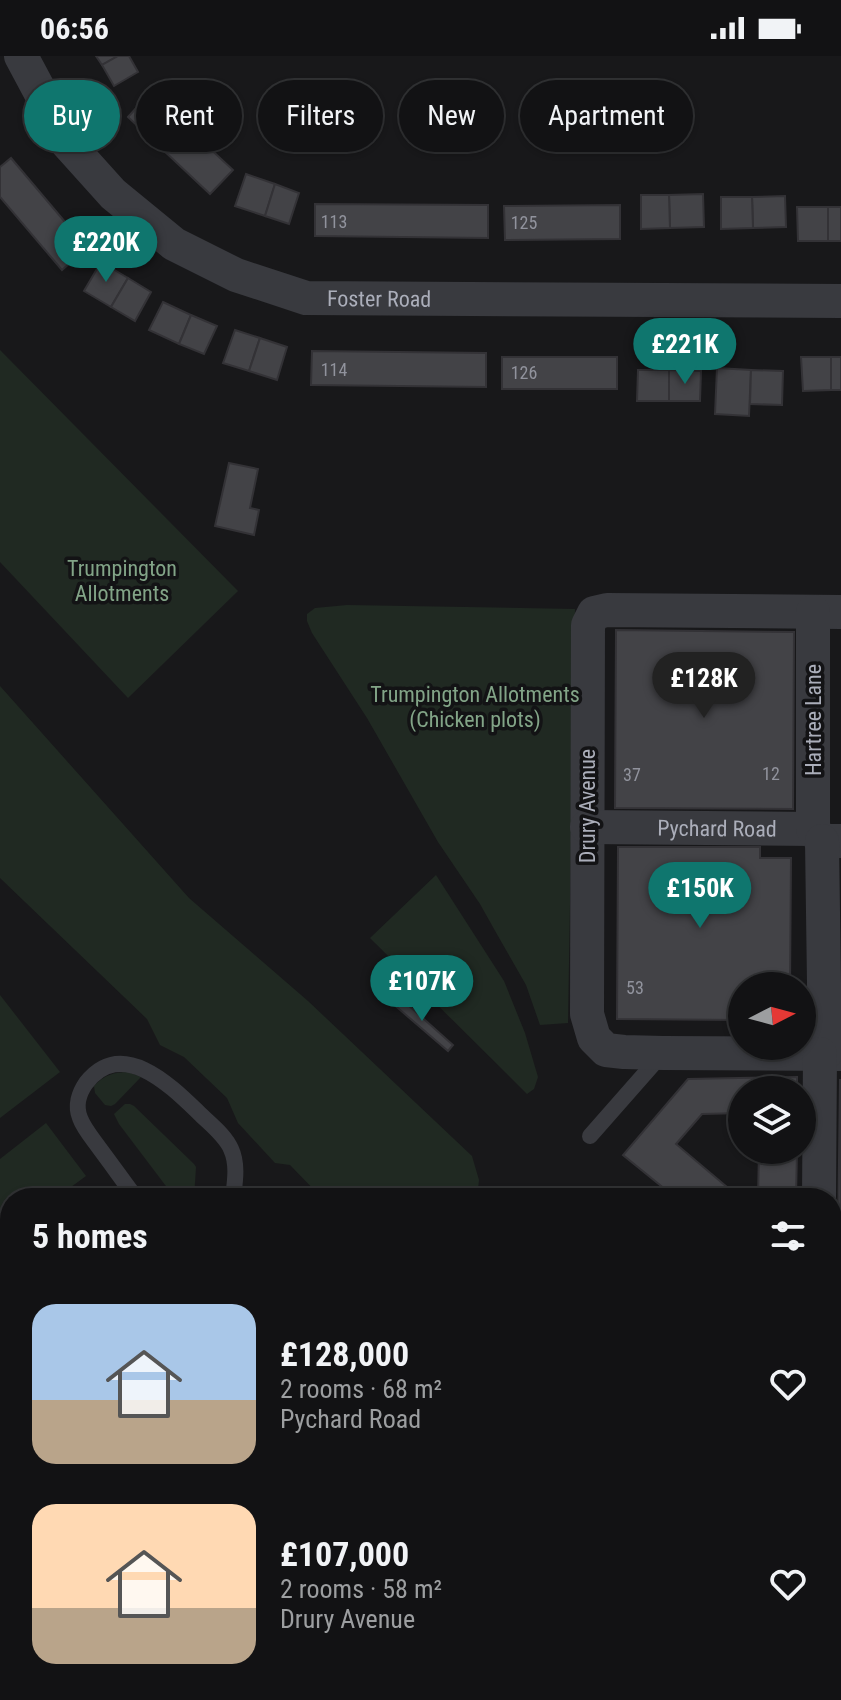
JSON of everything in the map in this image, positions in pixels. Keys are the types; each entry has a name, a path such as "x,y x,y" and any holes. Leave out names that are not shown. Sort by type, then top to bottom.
{"street":[{"name":"Foster Road","path":"21,56 68,144 113,194 174,244 236,275 306,298 841,301"},
{"name":"Drury Avenue","path":"663,1053 606,1050 594,1038 587,1014 588,625 594,613 607,610 827,612"},
{"name":"Hartree Lane","path":"820,1188 829,1054 825,837 827,612"},
{"name":"Pychard Road","path":"587,827 825,837"},
{"path":"663,1053 829,1054"}],"lane":[{"path":"590,1136 663,1053"},
{"path":"129,1188 84,1126 77,1107 83,1088 91,1077 102,1069 123,1063 142,1068 165,1083 224,1137 234,1156 234,1188"}],"green space":[{"name":"Trumpington Allotments","path":"0,350 238,591 128,698 0,562"},
{"name":"Trumpington Allotments (Chicken plots)","path":"347,605 575,609 568,1023 540,1025 526,985 480,904 438,842 367,718 312,633 307,614 315,608"},
{"path":"0,686 189,898 308,1001 472,1156 478,1188 312,1188 290,1165 275,1163 238,1123 227,1098 184,1057 160,1045 147,1019 0,878"},
{"path":"436,875 504,981 525,1033 538,1077 534,1089 527,1094 370,938"},
{"path":"0,995 60,1072 0,1118"},
{"path":"128,1072 141,1077 115,1104 105,1105 95,1093 94,1086 110,1075"},
{"path":"125,1104 134,1106 194,1164 195,1188 167,1188 114,1114"},
{"path":"46,1123 86,1176 70,1188 0,1188 0,1159"}],"building":[{"path":"96,56 118,56 102,65"},
{"path":"118,56 129,56 138,72 120,82 120,80 111,80 102,65"},
{"path":"136,108 136,125 128,117"},
{"path":"165,152 214,152 233,170 210,194"},
{"path":"11,158 87,248 62,270 0,197 0,167"},
{"path":"246,174 275,184 265,216 235,206"},
{"path":"275,184 299,193 289,224 265,216"},
{"path":"703,194 704,227 670,228 669,195"},
{"path":"641,195 669,195 670,228 641,229"},
{"path":"785,196 786,227 753,228 752,197"},
{"path":"721,197 752,197 753,228 721,229"},
{"path":"315,204 488,205 488,238 315,236"},
{"path":"620,205 620,239 505,240 504,206"},
{"path":"797,207 828,207 828,241 798,241"},
{"path":"828,207 841,207 841,241 828,241"},
{"path":"101,262 128,278 111,307 84,291"},
{"path":"128,278 151,292 135,321 111,307"},
{"path":"163,302 191,315 179,344 149,330"},
{"path":"191,315 217,326 204,354 179,344"},
{"path":"235,330 260,338 249,371 223,363"},
{"path":"260,338 287,347 277,380 249,371"},
{"path":"312,351 486,353 486,387 311,385"},
{"path":"502,357 617,357 617,389 502,389"},
{"path":"801,357 831,357 831,390 803,391"},
{"path":"831,357 841,357 841,390 831,390"},
{"path":"717,368 751,370 749,416 715,414"},
{"path":"638,370 669,370 669,401 637,401"},
{"path":"669,370 701,371 700,401 669,401"},
{"path":"751,370 783,371 782,405 750,404"},
{"path":"229,463 258,469 250,508 259,510 254,535 215,526"},
{"path":"616,630 794,632 793,809 615,808"},
{"path":"618,847 760,847 760,858 791,858 790,972 728,972 728,1020 617,1019"},
{"path":"398,996 453,1045 448,1051 392,1003"},
{"path":"728,1078 728,1113 702,1114 676,1144 728,1188 664,1188 623,1155 688,1079"},
{"path":"840,1080 841,1080 841,1188"},
{"path":"759,1164 797,1164 796,1188 758,1188"}]}
